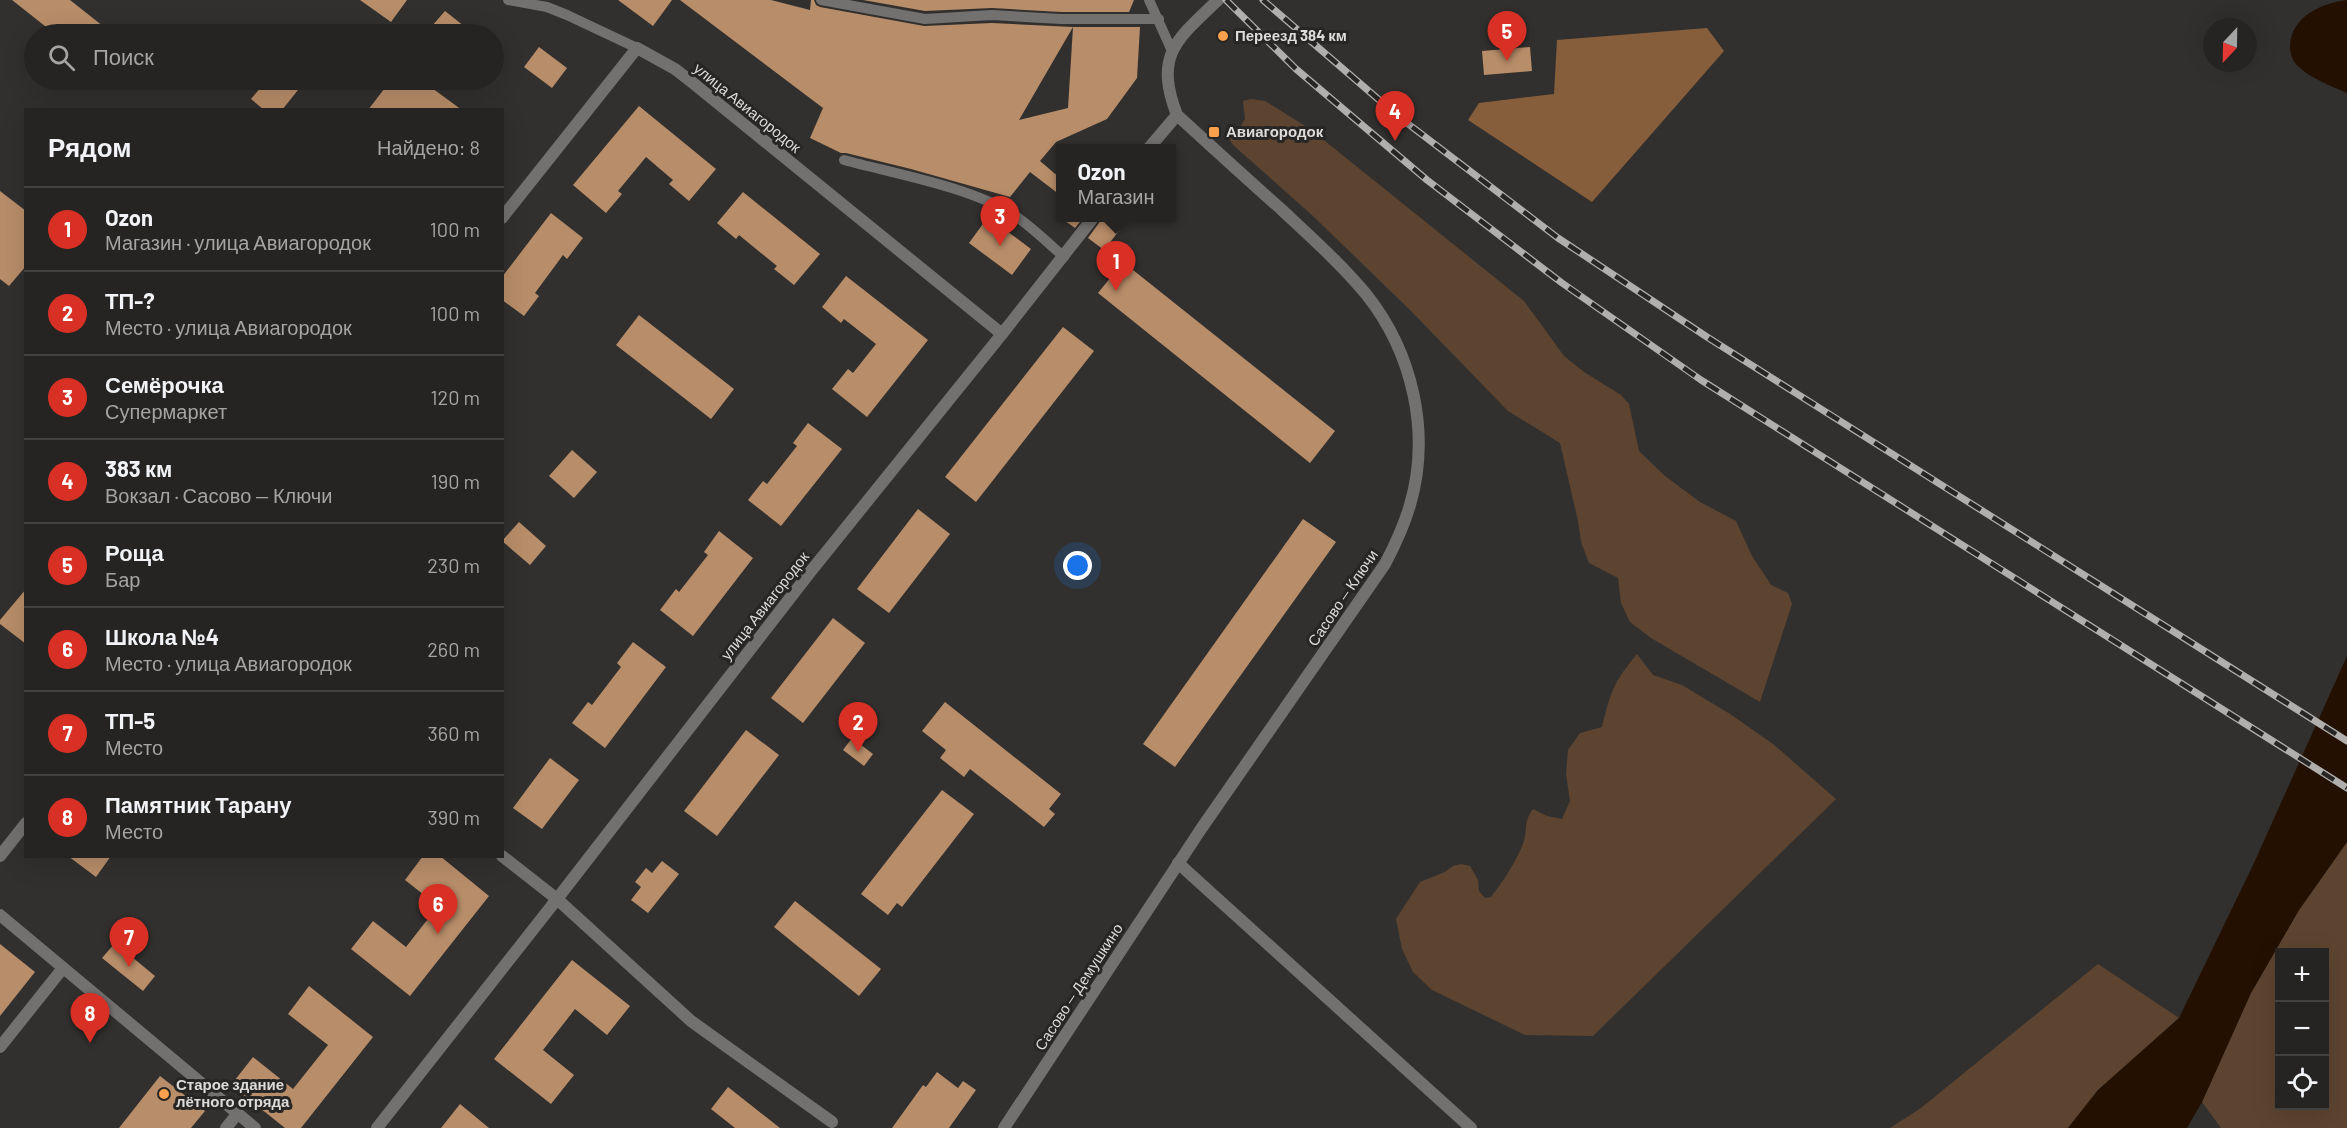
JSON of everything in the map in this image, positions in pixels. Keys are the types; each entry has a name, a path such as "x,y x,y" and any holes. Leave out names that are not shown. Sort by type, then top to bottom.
{"street":[{"path":"1152,144 1177,115 1167,86 1166,69 1172,51 1218,0"},
{"path":"504,215 637,48"},
{"name":"улица Авиагородок","path":"637,48 675,69 693,83 1002,334"},
{"name":"Сасово — Ключи","path":"1177,115 1318,243 1366,294 1386,323 1401,352 1410,380 1418,431 1418,457 1410,505 1399,537 1385,564 1178,863"},
{"name":"улица Авиагородок","path":"377,1128 811,571 1090,222"},
{"path":"0,856 24,826"},
{"path":"504,858 556,899 691,1021 832,1122"},
{"path":"1178,863 1471,1128"},
{"name":"Сасово — Демушкино","path":"1005,1128 1178,863"},
{"path":"0,915 255,1128"},
{"path":"0,1047 63,968"},
{"path":"226,1128 238,1113"}],"lane":[{"path":"508,0 547,3 637,48"},
{"path":"821,0 925,19 992,15 1061,19 1159,19"},
{"path":"1149,0 1172,51"},
{"path":"844,160 961,191 992,203 1015,216 1064,257"}],"shaded area":[{"path":"2347,0 2347,93 2302,70 2293,59 2290,45 2296,26 2302,19 2328,4"},
{"path":"1707,28 1724,51 1592,202 1468,120 1479,103 1554,94 1557,40"},
{"path":"1251,99 1265,101 1310,129 1524,301 1564,356 1584,372 1621,395 1629,404 1639,451 1665,476 1700,502 1736,521 1752,556 1771,585 1788,593 1792,604 1760,702 1651,638 1630,622 1621,603 1618,578 1589,563 1581,542 1560,443 1508,411 1409,309 1313,216 1233,145 1227,135 1228,132 1241,126 1245,119 1243,101"},
{"path":"1637,654 1653,675 1682,685 1730,714 1773,744 1836,799 1593,1036 1525,1035 1432,990 1413,972 1402,949 1396,919 1420,882 1461,864 1470,866 1478,880 1479,891 1485,898 1491,897 1520,851 1528,818 1533,809 1547,816 1562,819 1570,801 1566,774 1568,750 1580,733 1602,727 1614,688"},
{"path":"2347,656 2347,842 2275,948 2251,993 2202,1102 2187,1128 2068,1128 2098,1090 2179,1018 2254,863"},
{"path":"2347,842 2347,1128 2221,1128 2202,1102 2251,993 2275,952 2275,1110 2329,1110 2329,948 2277,948 2299,910"},
{"path":"2098,964 2179,1018 2098,1090 2068,1128 1890,1128 1921,1108"}],"building":[{"path":"12,0 70,0 100,24 42,24"},
{"path":"360,0 407,0 391,22"},
{"path":"618,0 672,0 653,26"},
{"path":"680,0 771,0 810,10 811,0 814,0 820,7 924,26 992,23 1073,27 1140,27 1137,78 1107,119 1056,142 1040,161 1056,175 1056,192 1030,172 1010,197 911,169 841,153 810,138 823,108","holes":["1073,27 1068,108 1019,120"]},
{"path":"863,0 1134,0 1129,12 1061,12 992,8 925,11"},
{"path":"445,11 461,24 434,24"},
{"path":"539,47 567,68 552,88 524,67"},
{"path":"1530,47 1532,71 1484,75 1482,51"},
{"path":"259,90 298,90 284,108 262,108 251,99"},
{"path":"383,90 435,90 459,108 370,108"},
{"path":"639,106 716,169 689,201 669,184 673,180 646,157 618,191 622,194 606,213 573,185"},
{"path":"0,191 24,209 24,268 9,286 0,279"},
{"path":"743,192 820,254 794,285 774,269 777,266 739,235 736,239 717,223"},
{"path":"551,213 583,238 567,259 563,255 535,293 539,296 524,316 504,301 504,274"},
{"path":"988,217 1031,249 1012,275 969,243"},
{"path":"1067,222 1080,222 1075,228"},
{"path":"1126,222 1104,250 1088,238 1099,223"},
{"path":"1123,262 1335,431 1310,463 1098,293"},
{"path":"846,276 928,340 867,417 832,389 848,369 853,373 876,344 844,319 841,323 822,307"},
{"path":"639,315 734,389 711,419 616,345"},
{"path":"1063,327 1094,351 976,502 945,477"},
{"path":"808,423 842,449 781,526 748,500 763,481 767,484 797,446 793,443"},
{"path":"572,450 597,472 574,498 549,476"},
{"path":"918,509 950,534 889,613 857,589"},
{"path":"1303,519 1336,542 1175,767 1143,744"},
{"path":"519,522 546,546 530,565 504,543 504,539"},
{"path":"719,531 753,558 693,636 660,610 676,589 679,592 708,555 704,552"},
{"path":"24,591 24,642 0,624 0,620"},
{"path":"833,618 865,643 803,723 771,698"},
{"path":"633,642 666,667 605,748 572,723 588,702 592,705 621,667 617,663"},
{"path":"945,702 1061,794 1049,809 1055,814 1044,827 970,769 964,777 940,758 946,750 922,731"},
{"path":"746,730 779,755 717,836 684,811"},
{"path":"852,738 873,754 864,766 843,750"},
{"path":"550,758 579,780 542,829 513,808"},
{"path":"942,790 974,814 902,907 897,903 888,915 861,894"},
{"path":"71,858 110,858 96,877"},
{"path":"422,858 442,858 489,896 410,996 351,949 373,921 406,947 438,906 405,880"},
{"path":"662,861 679,874 648,913 631,900 641,887 635,882 646,868 652,873"},
{"path":"795,901 881,969 859,996 774,927"},
{"path":"115,943 155,976 143,991 102,958"},
{"path":"0,944 35,972 0,1016"},
{"path":"572,960 630,1006 607,1035 575,1009 543,1050 574,1075 551,1104 494,1059"},
{"path":"309,986 373,1037 301,1128 285,1128 231,1085 253,1057 293,1089 328,1045 288,1014"},
{"path":"937,1072 958,1088 963,1081 976,1090 949,1128 892,1128 923,1085 926,1087"},
{"name":"Старое здание лётного отряда","path":"160,1076 205,1111 191,1128 119,1128"},
{"path":"728,1087 780,1128 735,1128 711,1109"},
{"path":"460,1104 489,1128 441,1128"}],"railway":[{"path":"1226,0 1296,69 1427,180 1562,283 1701,380 2347,788"},
{"path":"1263,0 1399,117 1558,238 1707,337 2347,741"}],"place":[{"name":"Переезд 384 км","path":"1223,36"},
{"name":"Роща","path":"1507,61"},
{"name":"Авиагородок","path":"1214,132"},
{"name":"383 км","path":"1395,141"},
{"name":"Семёрочка","path":"1000,246"},
{"name":"Ozon","path":"1116,291"},
{"name":"ТП-?","path":"858,752"},
{"name":"Школа №4","path":"438,934"},
{"name":"ТП-5","path":"129,967"},
{"name":"Памятник Тарану","path":"90,1043"},
{"name":"Старое здание лётного отряда","path":"164,1094"}]}
